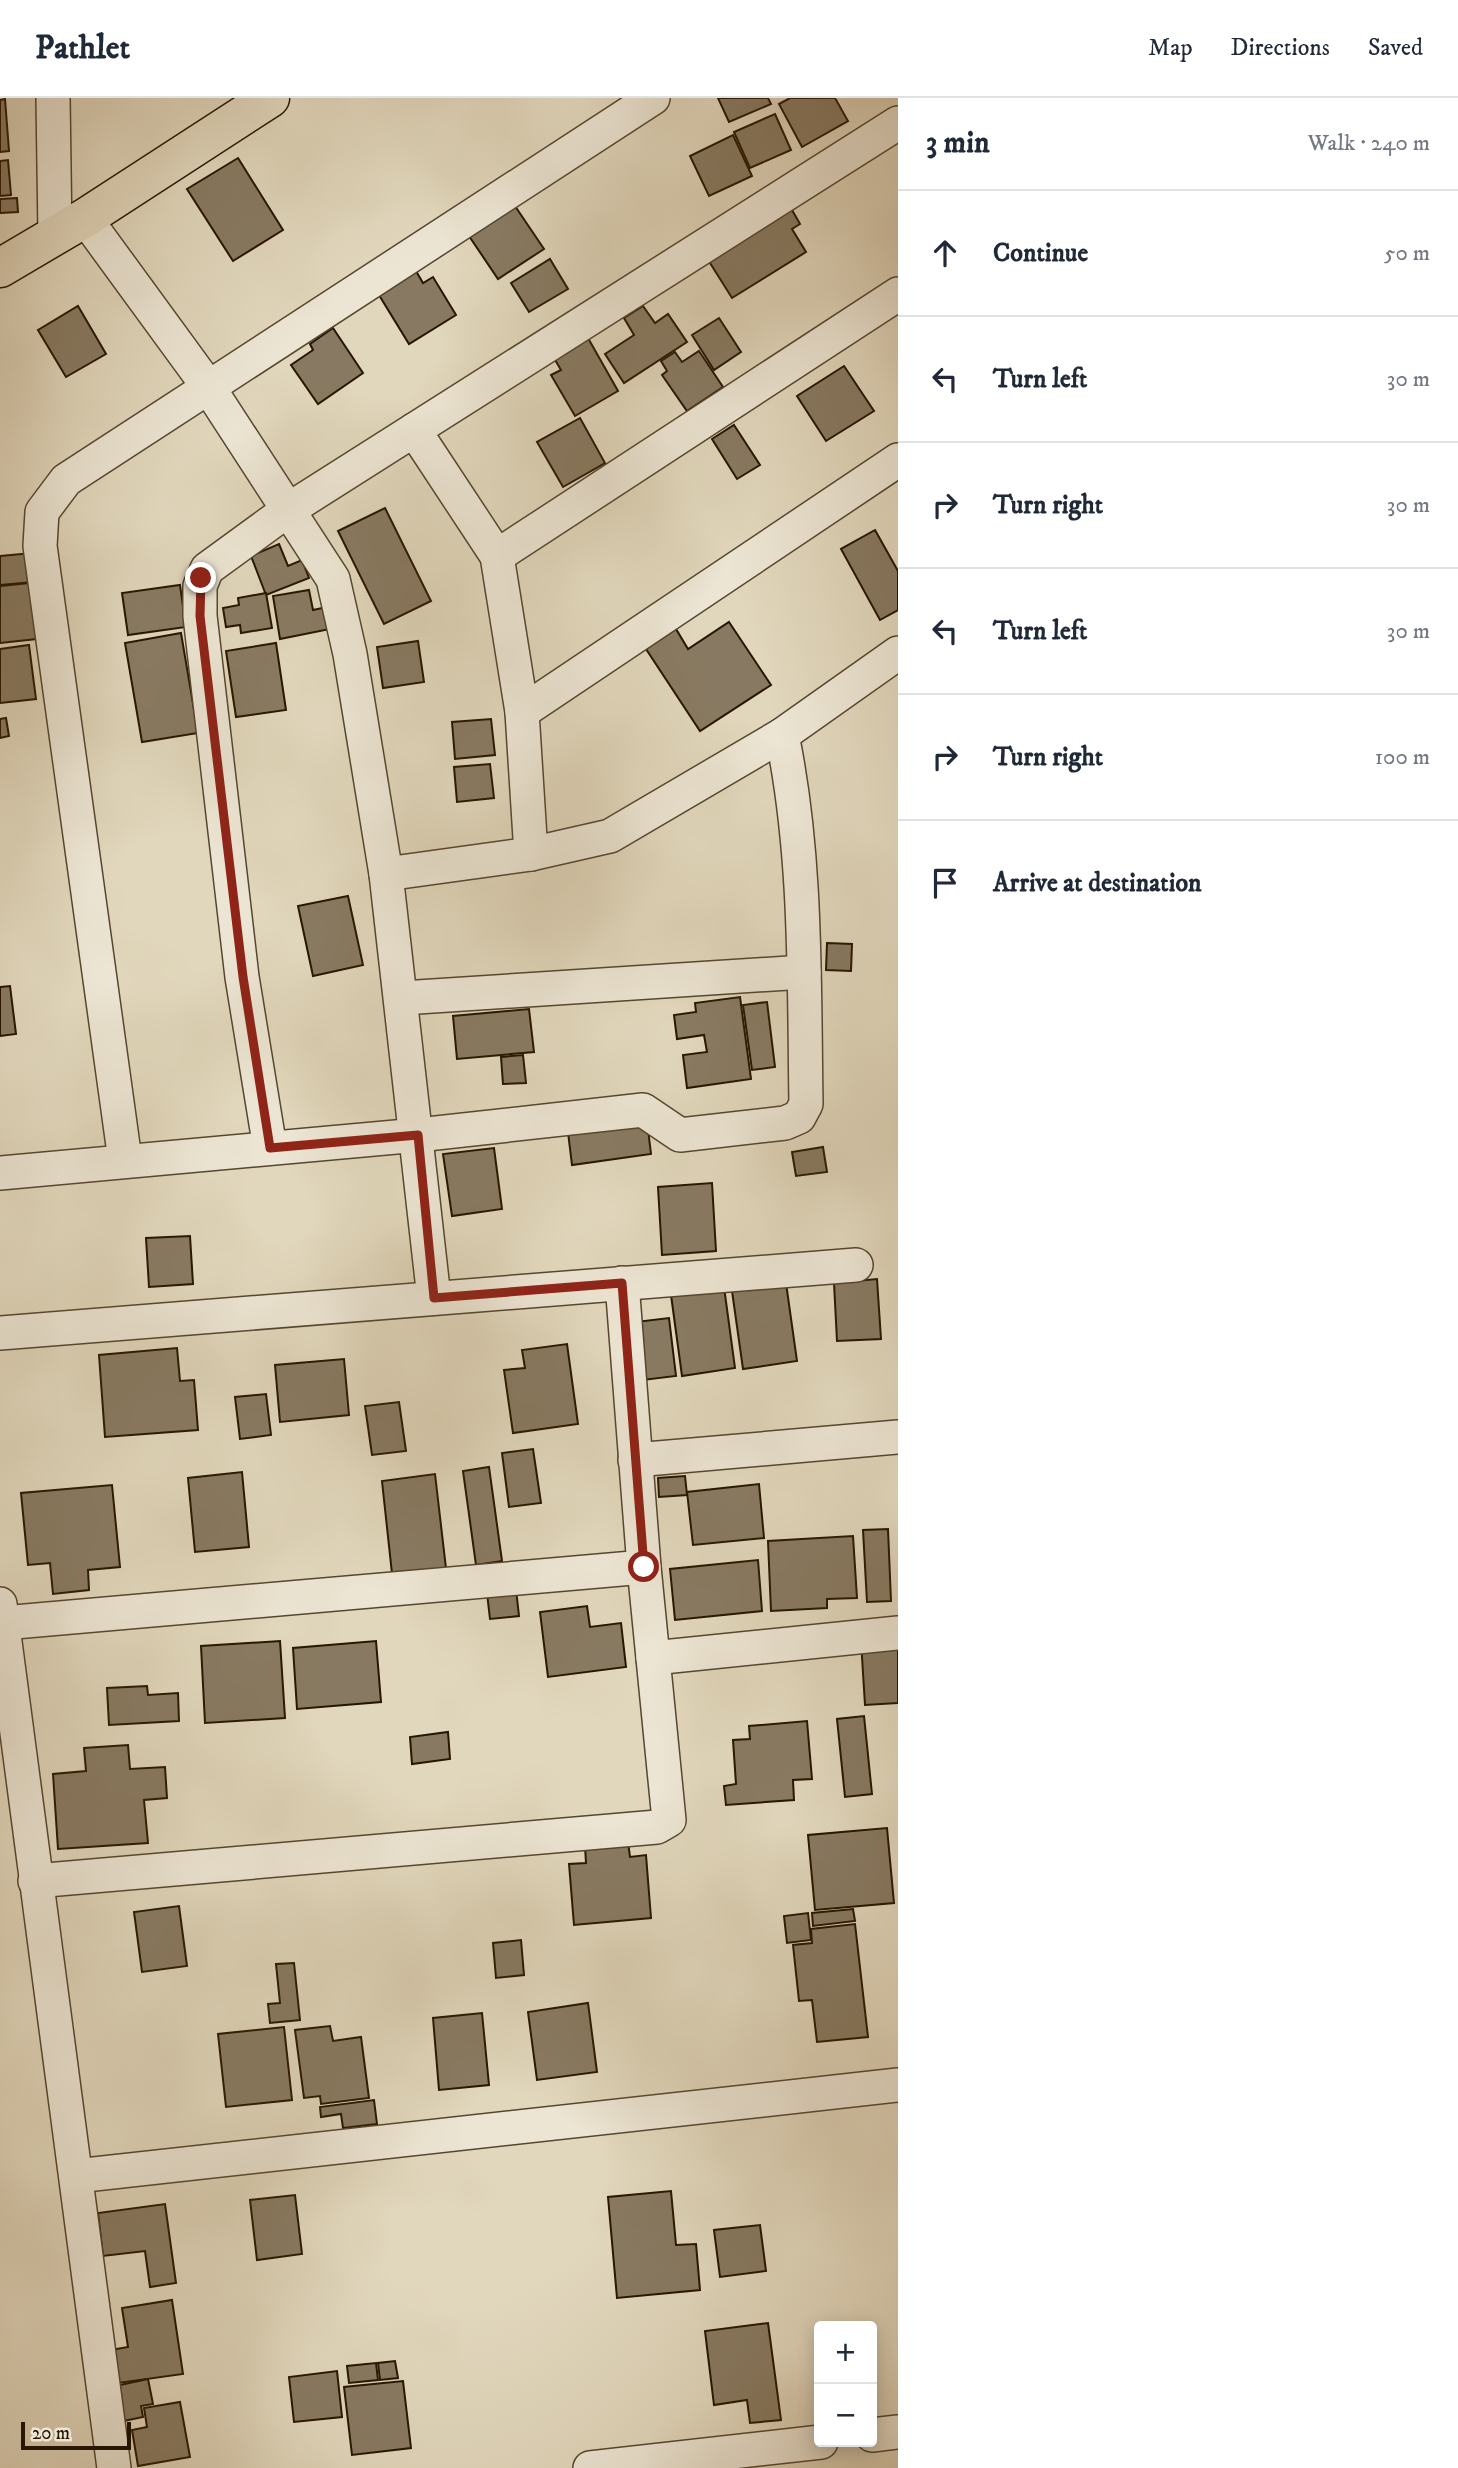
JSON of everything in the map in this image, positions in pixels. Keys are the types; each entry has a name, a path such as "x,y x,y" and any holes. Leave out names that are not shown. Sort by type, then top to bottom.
{"main road":[{"path":"0,268 70,227 270,98"}],"street":[{"path":"53,98 70,227 207,385 333,579 350,654 386,874 418,1135 434,1298"},
{"path":"125,1160 40,546 41,520 52,495 66,480 207,385 653,98"},
{"path":"270,1148 243,977 199,593 201,578 213,563 288,510 898,122"},
{"path":"497,556 898,294"},
{"path":"414,429 497,556 522,712 531,855"},
{"path":"522,712 898,460"},
{"path":"386,874 531,855 610,836 782,735 898,653"},
{"path":"0,1173 418,1135 643,1110 680,1135 793,1121 799,1117 806,1104 804,972 794,795 782,735"},
{"path":"402,998 804,972"},
{"path":"0,1333 856,1265"},
{"path":"35,1881 657,1828 669,1820 671,1813 644,1567 622,1283"},
{"path":"635,1460 898,1437"},
{"path":"114,2468 1,1614 644,1567"},
{"path":"653,1658 898,1633"},
{"path":"76,2176 898,2085"},
{"path":"877,2434 898,2432"},
{"path":"590,2468 814,2443"}],"building":[{"path":"718,98 768,98 771,104 729,122"},
{"path":"790,98 835,98 848,121 802,147 779,104"},
{"path":"5,99 9,151 0,152 0,100"},
{"path":"775,114 791,150 750,168 734,132"},
{"path":"733,135 752,176 709,196 690,156"},
{"path":"238,158 283,230 233,261 187,189"},
{"path":"8,160 11,195 0,196 0,161"},
{"path":"17,198 18,212 0,213 0,199"},
{"path":"788,203 800,224 792,229 806,252 732,298 705,255"},
{"path":"515,206 544,249 498,279 469,236"},
{"path":"550,259 568,289 529,312 511,283"},
{"path":"416,271 423,283 433,277 456,315 409,344 379,295"},
{"path":"78,306 106,354 66,377 38,330"},
{"path":"643,306 655,323 668,314 687,342 624,383 605,354 634,335 624,318"},
{"path":"719,318 741,352 714,370 692,335"},
{"path":"333,328 363,373 318,404 291,365 313,350 310,344"},
{"path":"588,338 618,391 575,416 551,375 561,370 554,358"},
{"path":"699,351 723,387 687,411 662,375 667,371 661,361 675,352 682,362"},
{"path":"844,366 874,411 826,441 797,396"},
{"path":"580,418 605,463 563,487 537,442"},
{"path":"734,425 760,465 737,479 712,439"},
{"path":"385,508 431,601 384,624 338,531"},
{"path":"875,530 898,571 898,610 880,620 841,549"},
{"path":"279,544 288,566 302,560 309,578 266,595 251,556"},
{"path":"32,553 34,582 0,585 0,556"},
{"path":"40,582 46,638 0,643 0,586"},
{"path":"180,585 186,627 128,635 122,593"},
{"path":"309,590 313,610 327,607 330,629 280,639 273,596"},
{"path":"266,593 272,628 241,633 240,625 226,627 223,608 239,605 238,598"},
{"path":"729,622 771,685 700,731 646,649 676,629 688,649"},
{"path":"181,633 198,733 142,742 125,643"},
{"path":"418,641 424,682 383,688 377,647"},
{"path":"276,643 286,710 236,717 226,651"},
{"path":"29,645 36,699 0,703 0,649"},
{"path":"6,718 9,736 0,738 0,719"},
{"path":"491,719 495,755 455,759 452,722"},
{"path":"490,764 494,798 457,802 454,767"},
{"path":"348,896 363,965 313,976 298,906"},
{"path":"827,943 852,944 851,971 826,970"},
{"path":"10,986 16,1034 0,1036 0,987"},
{"path":"740,997 751,1079 687,1088 683,1055 707,1052 704,1035 677,1039 674,1015 696,1012 695,1003"},
{"path":"767,1002 775,1067 752,1070 743,1005"},
{"path":"529,1009 534,1052 457,1059 453,1016"},
{"path":"523,1055 526,1083 503,1084 501,1057"},
{"path":"647,1121 651,1154 572,1165 568,1132"},
{"path":"823,1147 827,1172 796,1176 792,1152"},
{"path":"494,1148 502,1209 452,1216 443,1154"},
{"path":"712,1183 716,1251 662,1255 658,1187"},
{"path":"190,1236 193,1284 149,1287 146,1238"},
{"path":"877,1279 881,1339 837,1341 834,1283"},
{"path":"786,1283 797,1361 743,1369 732,1291"},
{"path":"724,1287 735,1368 682,1376 671,1295"},
{"path":"669,1318 676,1376 643,1380 635,1322"},
{"path":"567,1344 578,1424 513,1433 504,1370 525,1368 522,1350"},
{"path":"177,1348 180,1381 194,1380 198,1430 105,1437 99,1355"},
{"path":"344,1359 349,1415 280,1422 275,1365"},
{"path":"266,1394 271,1435 240,1439 235,1397"},
{"path":"399,1402 406,1451 372,1455 365,1406"},
{"path":"533,1449 541,1503 509,1507 502,1453"},
{"path":"489,1467 502,1561 476,1565 463,1471"},
{"path":"242,1472 249,1547 195,1552 188,1478"},
{"path":"435,1474 447,1577 393,1583 382,1481"},
{"path":"685,1476 687,1495 659,1497 658,1478"},
{"path":"759,1484 764,1538 693,1545 687,1492"},
{"path":"112,1485 120,1567 88,1570 89,1590 53,1594 50,1563 28,1565 21,1493"},
{"path":"888,1529 891,1601 867,1602 863,1530"},
{"path":"853,1536 857,1598 827,1599 827,1608 771,1611 768,1541"},
{"path":"758,1560 762,1611 675,1620 670,1569"},
{"path":"516,1589 519,1616 490,1619 487,1593"},
{"path":"587,1606 590,1627 621,1623 626,1667 548,1677 540,1612"},
{"path":"898,1639 898,1703 865,1705 861,1641"},
{"path":"280,1641 285,1718 205,1723 201,1646"},
{"path":"376,1641 381,1702 297,1709 293,1648"},
{"path":"147,1686 148,1695 178,1693 179,1721 109,1725 107,1688"},
{"path":"864,1716 872,1794 845,1797 837,1719"},
{"path":"807,1721 812,1779 793,1780 794,1800 726,1805 724,1786 736,1784 733,1740 750,1739 749,1726"},
{"path":"448,1732 450,1759 412,1764 410,1737"},
{"path":"128,1745 130,1769 165,1767 167,1798 144,1800 148,1843 58,1849 53,1774 86,1771 84,1748"},
{"path":"887,1828 894,1903 815,1910 808,1835"},
{"path":"628,1842 630,1857 646,1855 651,1918 574,1925 569,1864 586,1863 585,1846"},
{"path":"179,1906 187,1966 142,1972 134,1912"},
{"path":"853,1909 855,1921 813,1926 812,1913"},
{"path":"808,1913 811,1940 787,1943 784,1916"},
{"path":"855,1924 868,2037 817,2042 812,2000 799,2001 793,1945 812,1943 811,1929"},
{"path":"521,1940 524,1975 496,1978 493,1943"},
{"path":"294,1963 300,2020 270,2023 268,2004 280,2003 276,1964"},
{"path":"588,2003 597,2072 537,2080 528,2012"},
{"path":"482,2013 489,2085 439,2090 433,2018"},
{"path":"330,2026 333,2041 361,2037 369,2098 321,2104 320,2096 304,2098 295,2030"},
{"path":"284,2027 292,2100 226,2107 218,2034"},
{"path":"374,2100 377,2124 343,2128 341,2114 321,2117 320,2107"},
{"path":"671,2191 676,2245 696,2244 700,2290 617,2298 608,2197"},
{"path":"295,2195 302,2254 257,2260 250,2200"},
{"path":"165,2204 176,2283 150,2287 145,2251 103,2256 98,2213"},
{"path":"760,2225 766,2271 720,2277 714,2230"},
{"path":"172,2300 183,2374 111,2384 105,2351 128,2347 122,2308"},
{"path":"768,2323 781,2420 750,2423 747,2400 714,2405 705,2331"},
{"path":"395,2361 398,2378 380,2380 378,2363"},
{"path":"376,2363 378,2380 349,2383 347,2366"},
{"path":"337,2371 342,2417 294,2422 289,2377"},
{"path":"148,2379 153,2404 141,2406 143,2417 114,2423 106,2388"},
{"path":"403,2381 411,2448 352,2455 344,2387"},
{"path":"180,2402 190,2457 138,2466 132,2430 147,2427 144,2408"}],"route":[{"path":"201,578 200,616 243,977 270,1148 418,1135 434,1298 622,1283 644,1567"}]}
